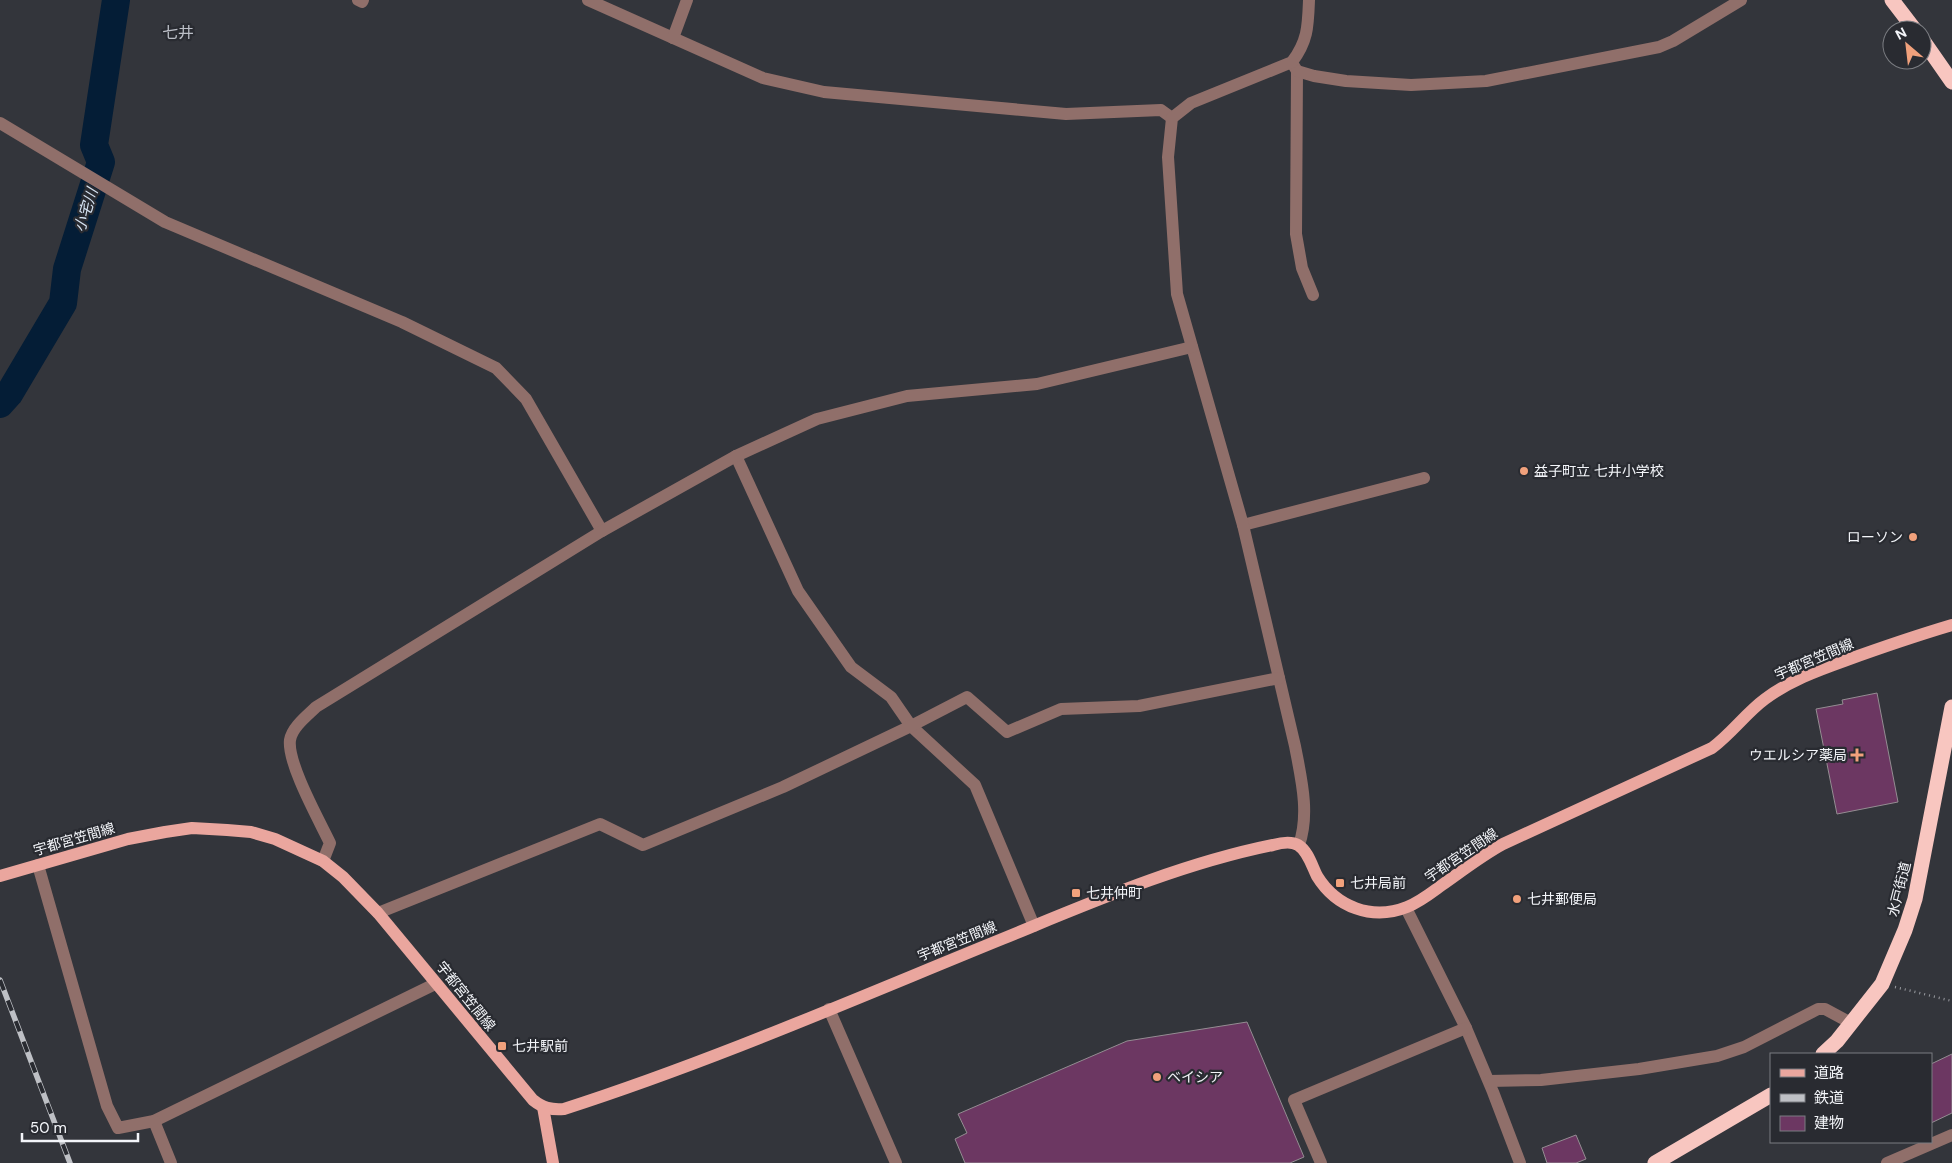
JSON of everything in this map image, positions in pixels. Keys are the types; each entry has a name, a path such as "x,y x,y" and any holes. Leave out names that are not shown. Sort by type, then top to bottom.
{"highway":[{"path":"1892,0 1907,20"},
{"path":"1932,54 1952,82"},
{"name":"水戸街道","path":"1824,1053 1837,1041 1882,984 1905,930 1915,899 1952,707"},
{"path":"1655,1163 1770,1096"}],"main road":[{"name":"宇都宮笠間線","path":"0,876 128,839 192,828 251,832 290,845 323,861 343,877 378,913 522,1089 543,1107 554,1110 564,1109 642,1084 723,1053 1078,907 1151,880 1248,850 1290,842 1299,845 1306,853 1324,885 1337,899 1351,908 1368,912 1387,912 1406,908 1420,901 1502,844 1712,748 1726,738 1745,716 1787,684 1893,643 1952,625"},
{"path":"543,1107 554,1163"}],"street":[{"path":"358,0 362,2 363,0"},
{"path":"588,0 763,78 824,92 1066,114 1161,110 1172,118"},
{"path":"673,38 687,0"},
{"path":"1309,0 1308,28 1302,50 1294,67 1296,234 1302,268 1313,295"},
{"path":"1299,845 1304,818 1302,782 1279,678 1243,525 1177,294 1168,157 1172,118 1191,103 1294,67 1314,76 1346,81 1411,85 1486,81 1659,46 1673,41 1741,0"},
{"path":"0,123 164,222 402,322 496,368 526,399 602,531"},
{"path":"323,861 330,842 293,762 290,740 300,723 316,706 602,531 736,456 817,420 907,396 1037,384 1192,347"},
{"path":"736,456 798,591 851,668 891,697 911,726 975,785 1034,926"},
{"path":"1243,525 1424,478"},
{"path":"378,913 600,824 643,845 783,787 967,697 1007,732 1061,709 1139,706 1279,678"},
{"path":"38,864 107,1106 118,1128 154,1121 436,984"},
{"path":"1406,908 1466,1028 1489,1081 1520,1163"},
{"path":"829,1009 896,1163"},
{"path":"1489,1081 1541,1080 1639,1069 1701,1059 1744,1047 1818,1009 1825,1009 1851,1023"},
{"path":"1321,1163 1294,1100 1466,1028"},
{"path":"154,1121 171,1163"},
{"path":"1887,1163 1952,1135"}],"path":[{"path":"1882,984 1952,1000"}],"building":[{"name":"ウエルシア薬局","path":"1877,693 1898,802 1837,814 1816,709 1843,704 1842,700"},
{"name":"ベイシア","path":"1247,1022 1304,1157 1290,1163 965,1163 955,1139 967,1133 958,1114 1127,1041"},
{"path":"1952,1054 1952,1113 1932,1123 1932,1064"},
{"path":"1576,1135 1586,1159 1576,1163 1547,1163 1542,1148"}],"waterway":[{"name":"小宅川","path":"0,404 9,394 63,303 67,269 101,162 94,145 116,0"}],"railway":[{"path":"0,980 70,1163"}],"place":[{"name":"益子町立 七井小学校","path":"1524,471"},
{"name":"ローソン","path":"1913,537"},
{"name":"ウエルシア薬局","path":"1857,755"},
{"name":"七井局前","path":"1340,883"},
{"name":"七井仲町","path":"1076,893"},
{"name":"七井郵便局","path":"1517,899"},
{"name":"七井駅前","path":"502,1046"},
{"name":"ベイシア","path":"1157,1077"}],"district":[{"name":"七井","path":"178,32"}]}
